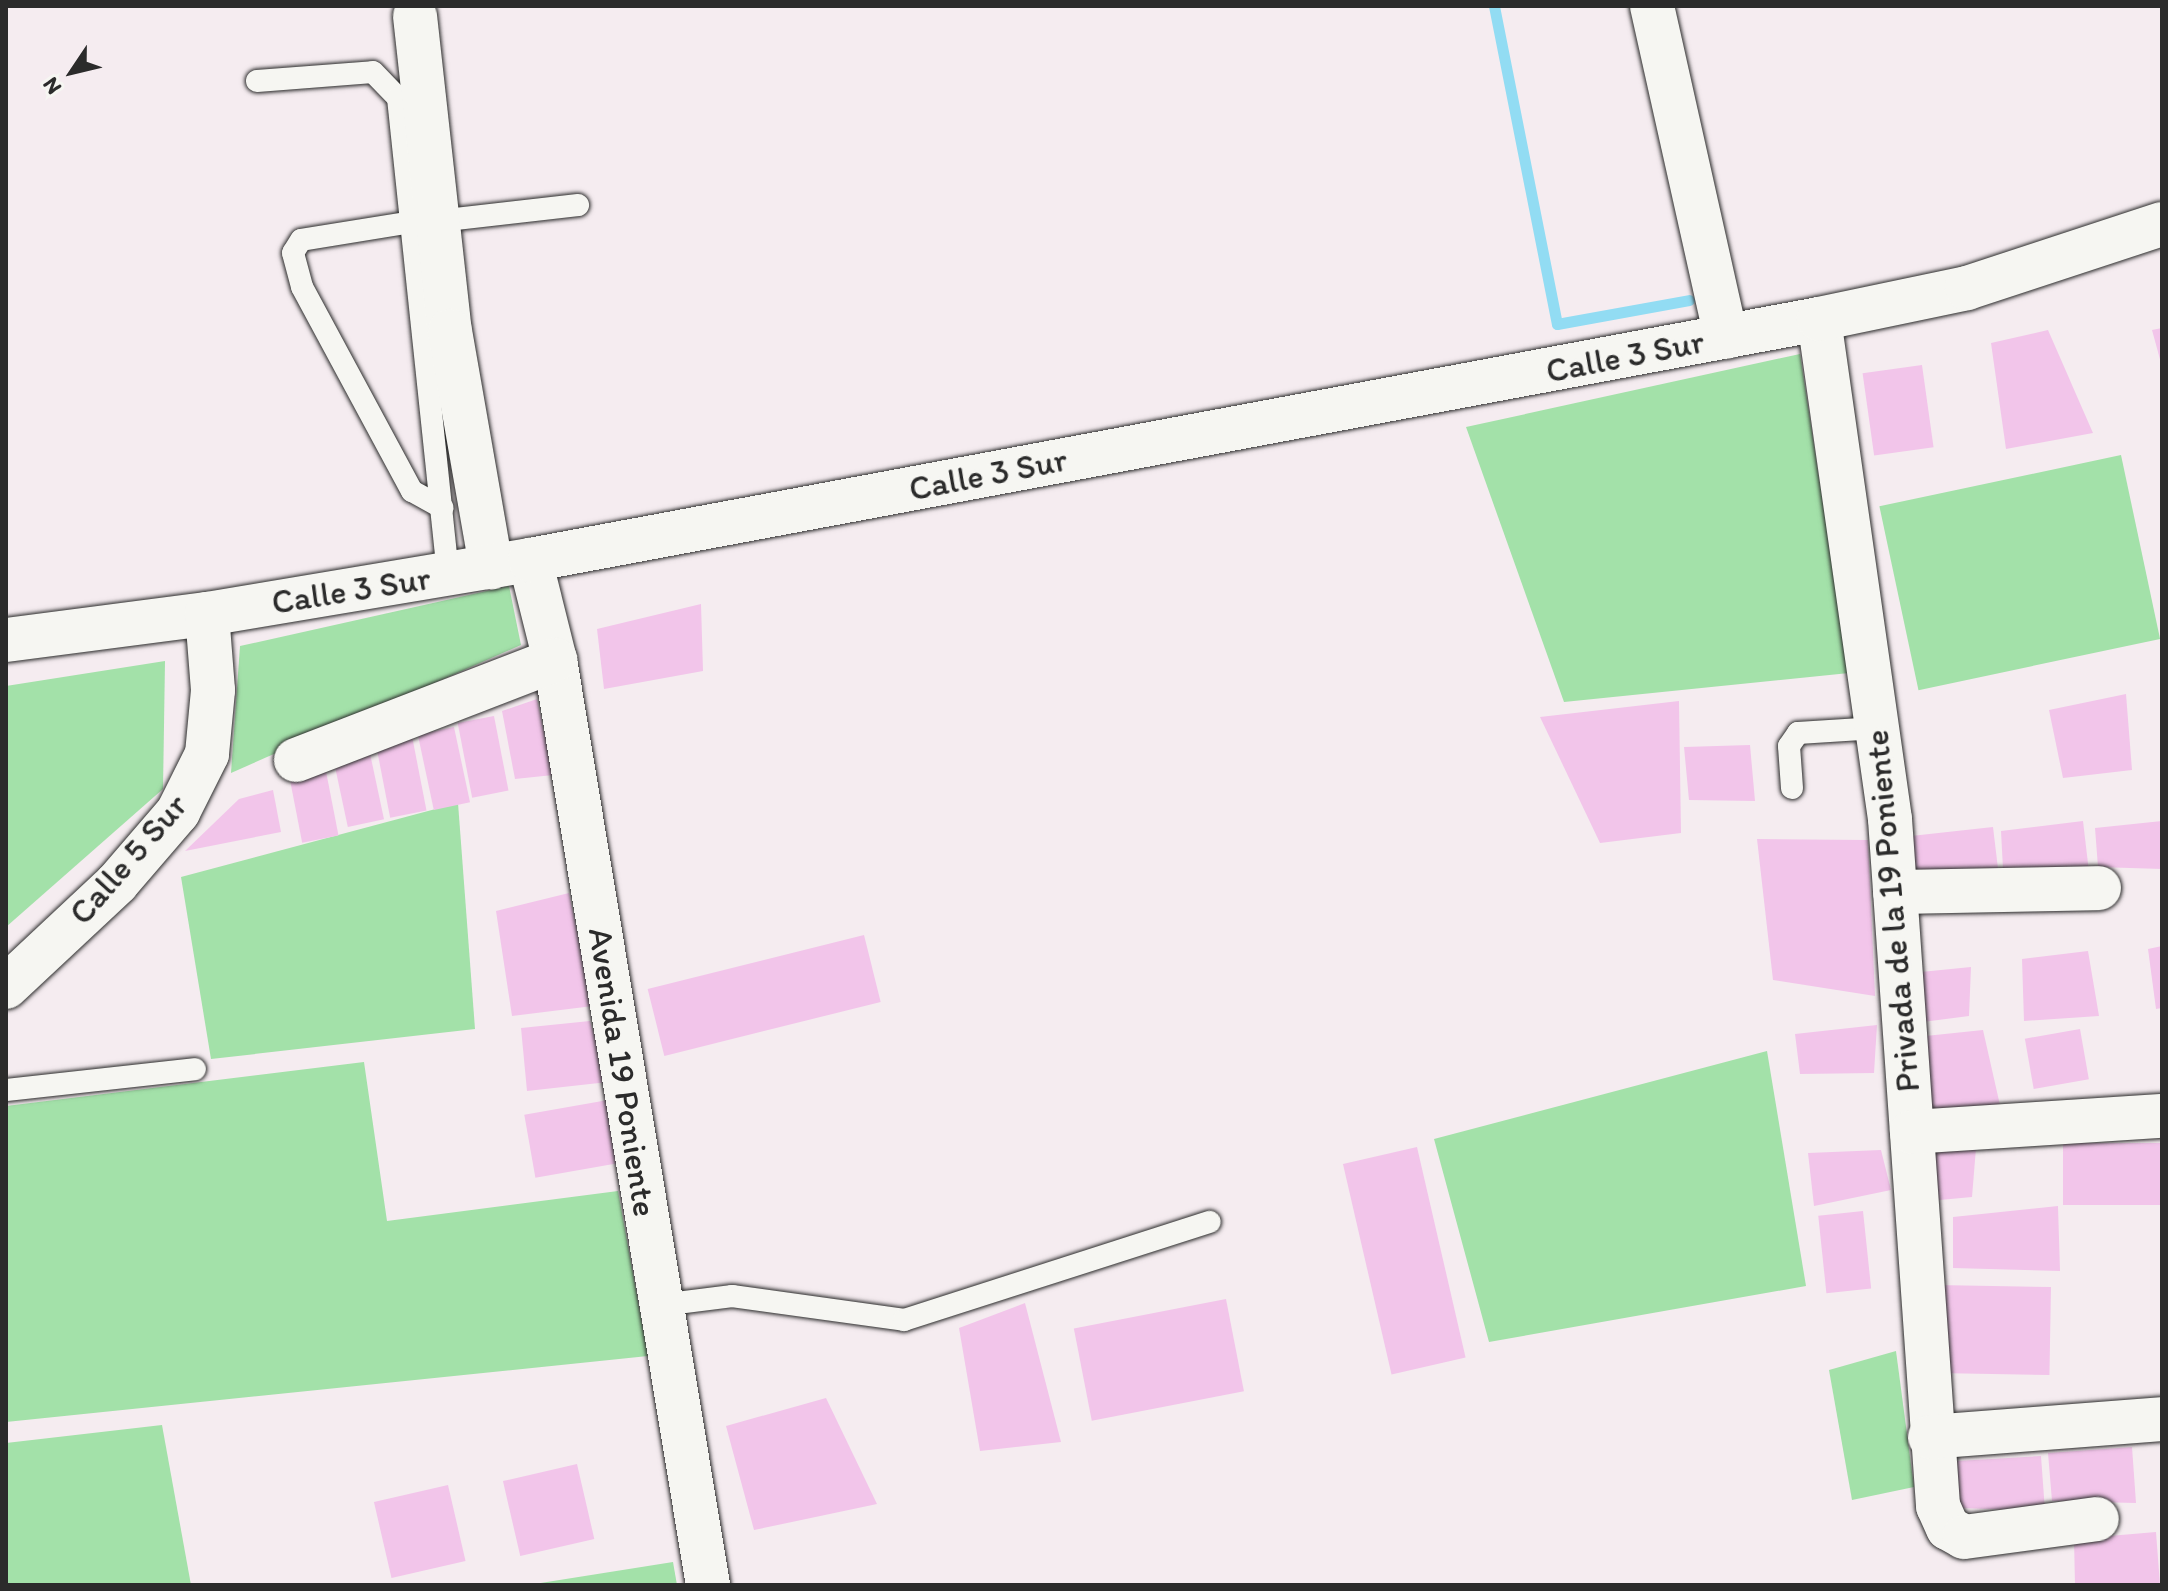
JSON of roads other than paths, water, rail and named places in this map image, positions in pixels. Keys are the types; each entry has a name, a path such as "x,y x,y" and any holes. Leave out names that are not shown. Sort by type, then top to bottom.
{"street":[{"path":"1652,6 1726,337"},
{"name":"Avenida 19 Poniente","path":"415,16 425,221 510,563 555,660 708,1585"},
{"name":"Calle 3 Sur","path":"6,640 207,614 448,574 1726,337 1967,288 2162,224"},
{"name":"Privada de la 19 Poniente","path":"1819,319 1877,728 1895,892 1930,1437 1938,1506 1948,1528 1964,1537 2097,1519"},
{"name":"Calle 5 Sur","path":"6,987 117,883 178,812 207,754 213,690 207,614"},
{"path":"296,760 555,660"},
{"path":"1895,892 2099,888"},
{"path":"1912,1132 2162,1116"},
{"path":"1930,1437 2162,1419"}],"lane":[{"path":"257,81 373,72 398,98 425,221 448,574"},
{"path":"443,508 412,491 302,287 293,253 301,240 425,221 578,205"},
{"path":"1792,788 1789,746 1798,733 1877,728"},
{"path":"6,1090 195,1069"},
{"path":"661,1305 732,1296 904,1320 1210,1222"}],"waterway":[{"path":"1494,6 1557,324 1689,300"}]}
